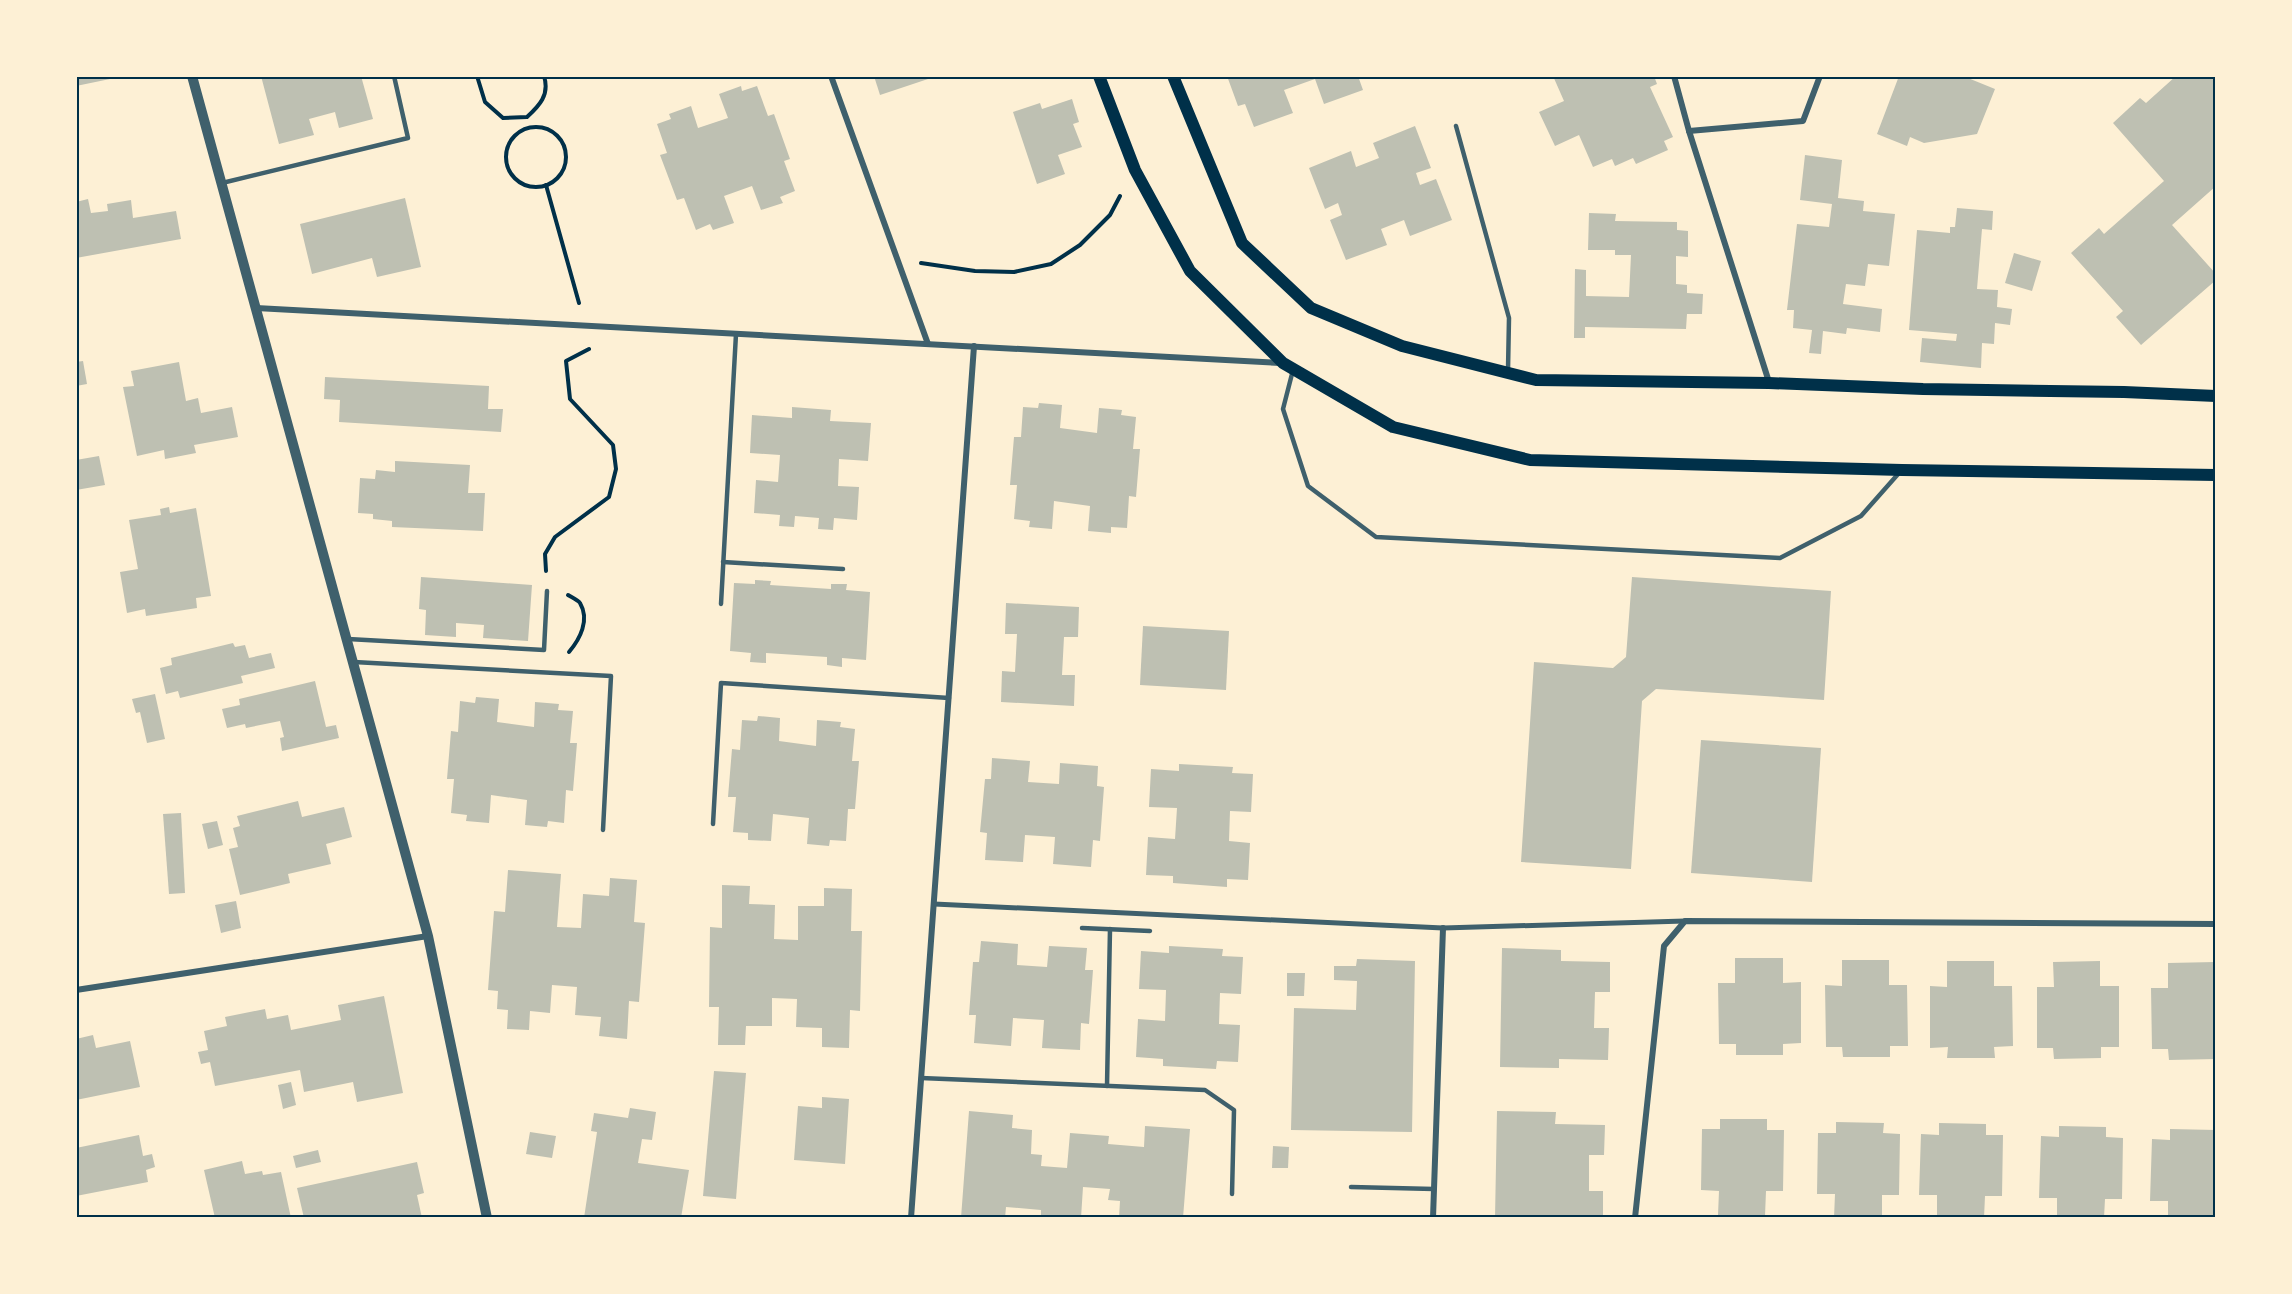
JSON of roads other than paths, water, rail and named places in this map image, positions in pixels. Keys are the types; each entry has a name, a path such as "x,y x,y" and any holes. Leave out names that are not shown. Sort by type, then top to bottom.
{"main road":[{"path":"1099,76 1135,170 1190,271 1288,367 1393,427 1530,460 1902,470 2216,475"},
{"path":"1173,76 1242,243 1311,308 1402,346 1536,380 1769,383 2216,396"}],"street":[{"path":"192,76 428,936 487,1218"},
{"path":"831,76 928,344"},
{"path":"1674,76 1689,131 1769,383"},
{"path":"1689,131 1803,121 1820,76"},
{"path":"256,308 974,346 1288,367"},
{"path":"912,1218 974,346"},
{"path":"934,904 1443,928 1685,921 2216,924"},
{"path":"1635,1218 1664,946 1685,921"},
{"path":"1433,1218 1443,928"},
{"path":"76,990 428,936"}],"lane":[{"path":"222,183 408,138 394,76"},
{"path":"1456,126 1509,318 1508,373"},
{"path":"721,604 736,334"},
{"path":"1288,367 1283,409 1308,486 1376,537 1780,558 1861,516 1902,470"},
{"path":"723,562 843,569"},
{"path":"348,639 544,650 548,591"},
{"path":"354,662 611,676 603,830"},
{"path":"713,824 721,683 949,698"},
{"path":"1082,928 1150,931"},
{"path":"1107,1086 1110,929"},
{"path":"921,1078 1205,1090 1234,1110 1232,1194"},
{"path":"1351,1187 1434,1189"}]}
